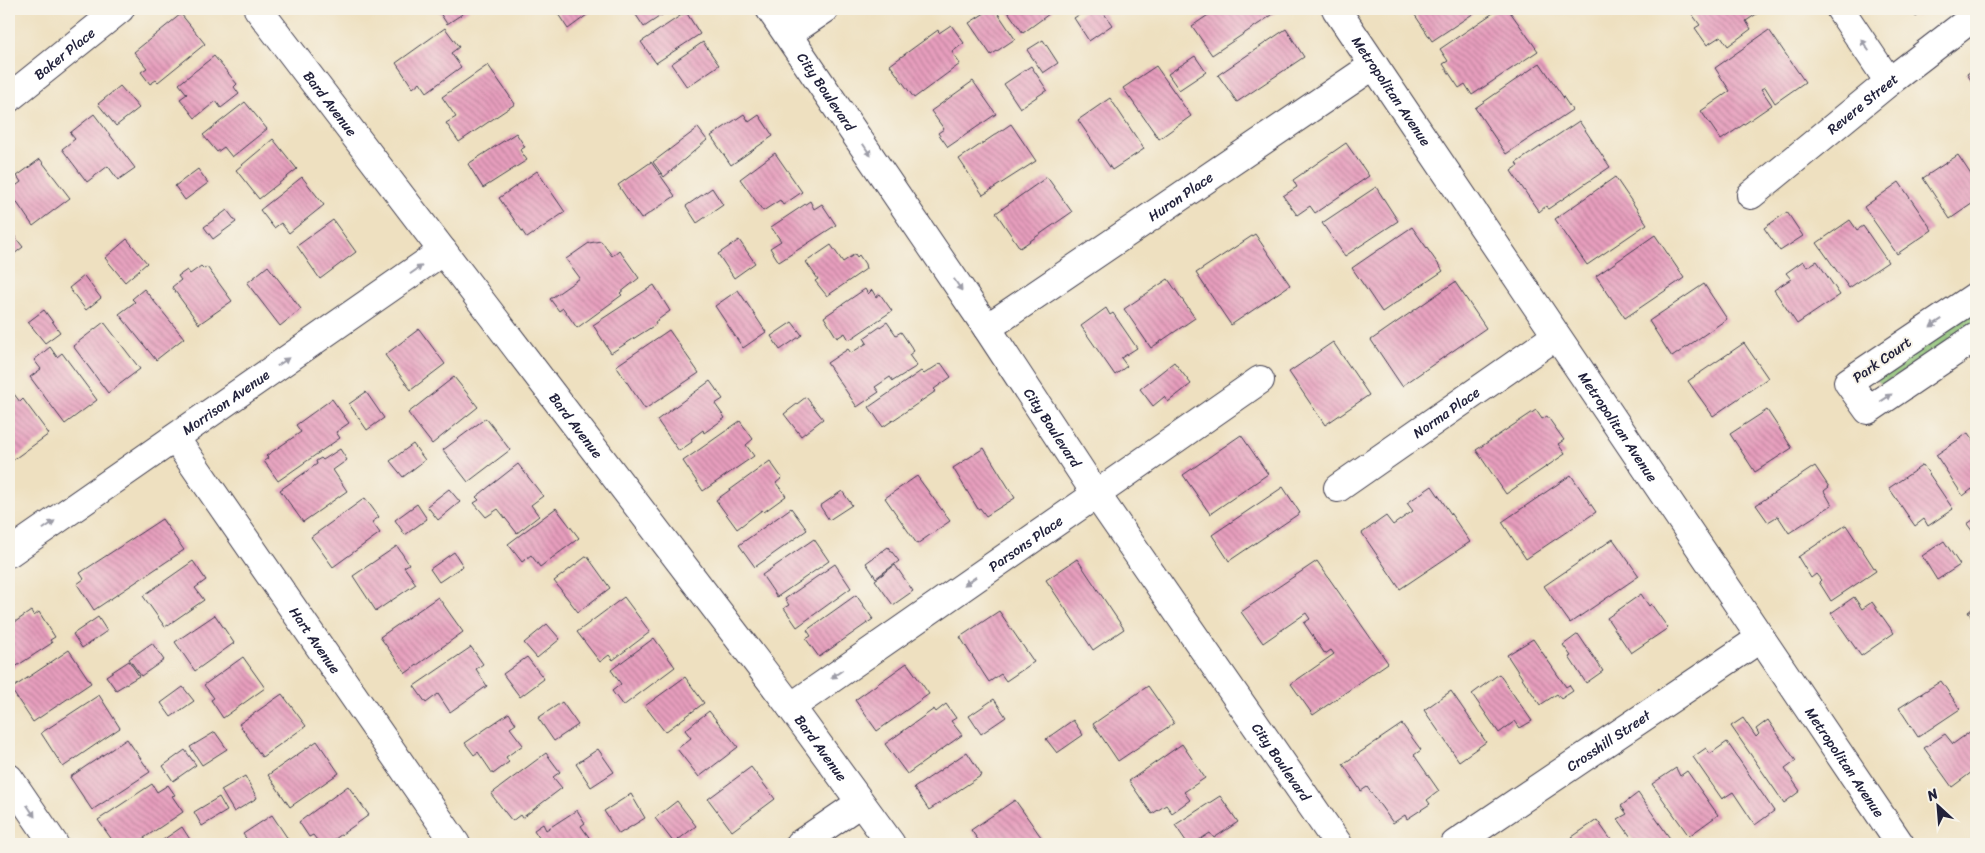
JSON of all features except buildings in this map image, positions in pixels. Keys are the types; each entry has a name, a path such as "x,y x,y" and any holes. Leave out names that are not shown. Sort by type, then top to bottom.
{"street":[{"name":"Baker Place","path":"9,98 120,9"},
{"name":"Bard Avenue","path":"258,9 791,707 891,844"},
{"name":"City Boulevard","path":"770,9 987,328 1096,494 1338,844"},
{"path":"788,34 825,9"},
{"name":"Metropolitan Avenue","path":"1336,9 1900,844"},
{"path":"1840,9 1890,82"},
{"name":"Revere Street","path":"1751,195 1976,15"},
{"name":"Huron Place","path":"987,328 1374,65"},
{"name":"Morrison Avenue","path":"9,553 443,251"},
{"name":"Park Court","path":"1976,296 1848,382 1868,410 1976,337"},
{"name":"Norma Place","path":"1338,488 1556,336"},
{"name":"Parsons Place","path":"791,707 1260,380"},
{"name":"Hart Avenue","path":"175,438 456,844"},
{"name":"Crosshill Street","path":"1455,844 1761,638"},
{"path":"9,778 54,844"},
{"path":"800,844 860,803"}],"green space":[{"path":"1976,309 1976,326 1882,385 1877,380 1879,376"}]}
